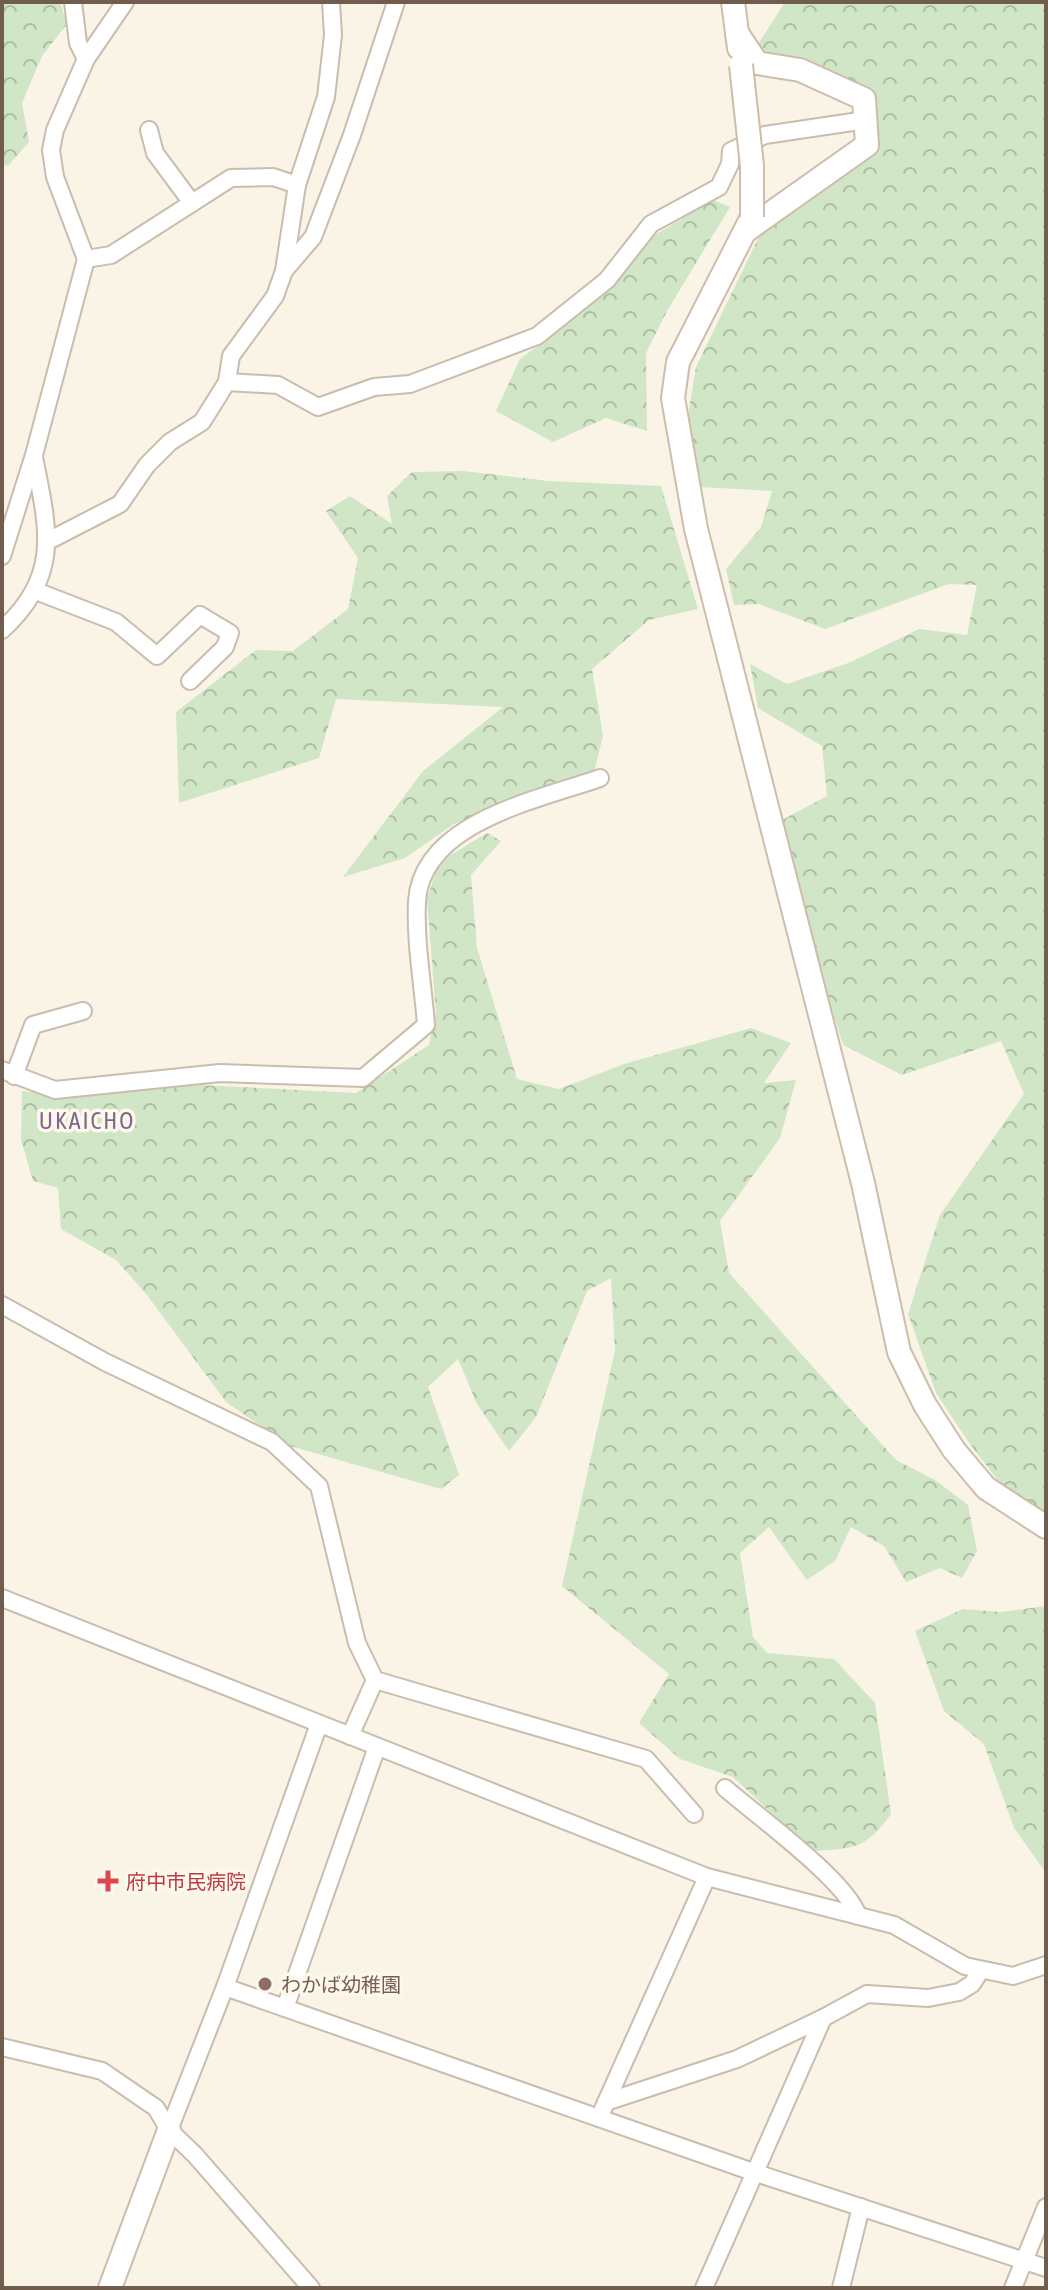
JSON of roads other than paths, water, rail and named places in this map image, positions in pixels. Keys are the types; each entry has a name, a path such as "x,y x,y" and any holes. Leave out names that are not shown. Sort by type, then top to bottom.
{"street":[{"path":"73,2 78,43 86,59"},
{"path":"2,556 34,455 86,259 55,177 51,150 55,130 86,59 125,2"},
{"path":"48,541 120,504 147,465 170,442 202,422 227,382 231,356 275,296 284,271 297,185 326,97 333,35 331,2"},
{"path":"284,271 313,237 352,135 396,2"},
{"path":"733,2 752,166 750,224"},
{"path":"737,33 757,63 800,70 864,99 867,145 750,224 695,323 678,362 673,398 696,529 863,1183 899,1352 925,1405 954,1450 986,1488 1046,1527"},
{"path":"227,382 278,385 318,407 374,387 410,384 537,336 607,280 651,224 719,187 731,151 765,135 866,120"},
{"path":"149,130 155,153 192,203"},
{"path":"86,259 111,255 231,178 273,177 297,185"},
{"path":"2,630 24,610 36,591 48,541 34,455"},
{"path":"36,591 116,622 157,656 200,615 230,633 225,647 190,681"},
{"path":"83,1011 33,1025 8,1073 55,1090 220,1073 363,1078 426,1025 417,902 422,875 442,845 490,816 600,778"},
{"path":"2,1305 105,1362 272,1442 319,1486 357,1643 375,1680 646,1759 694,1814"},
{"path":"2,1598 707,1877 894,1925 965,1966 1013,1976 1046,1965"},
{"path":"350,1736 375,1680"},
{"path":"110,2288 225,1987 319,1724"},
{"path":"285,2008 377,1747"},
{"path":"725,1788 809,1860 854,1904 858,1916"},
{"path":"599,2118 707,1877"},
{"path":"606,2102 737,2059 867,1994 928,1998 959,1992 972,1984 981,1970"},
{"path":"225,1987 753,2172 1046,2268"},
{"path":"704,2288 823,2018"},
{"path":"2,2047 102,2071 156,2108 169,2130 311,2288"},
{"path":"841,2288 861,2207"},
{"path":"1013,2288 1046,2207"}],"place":[{"name":"府中市民病院","path":"108,1881"},
{"name":"わかば幼稚園","path":"265,1984"}],"district":[{"name":"UKAICHO","path":"87,1120"}]}
